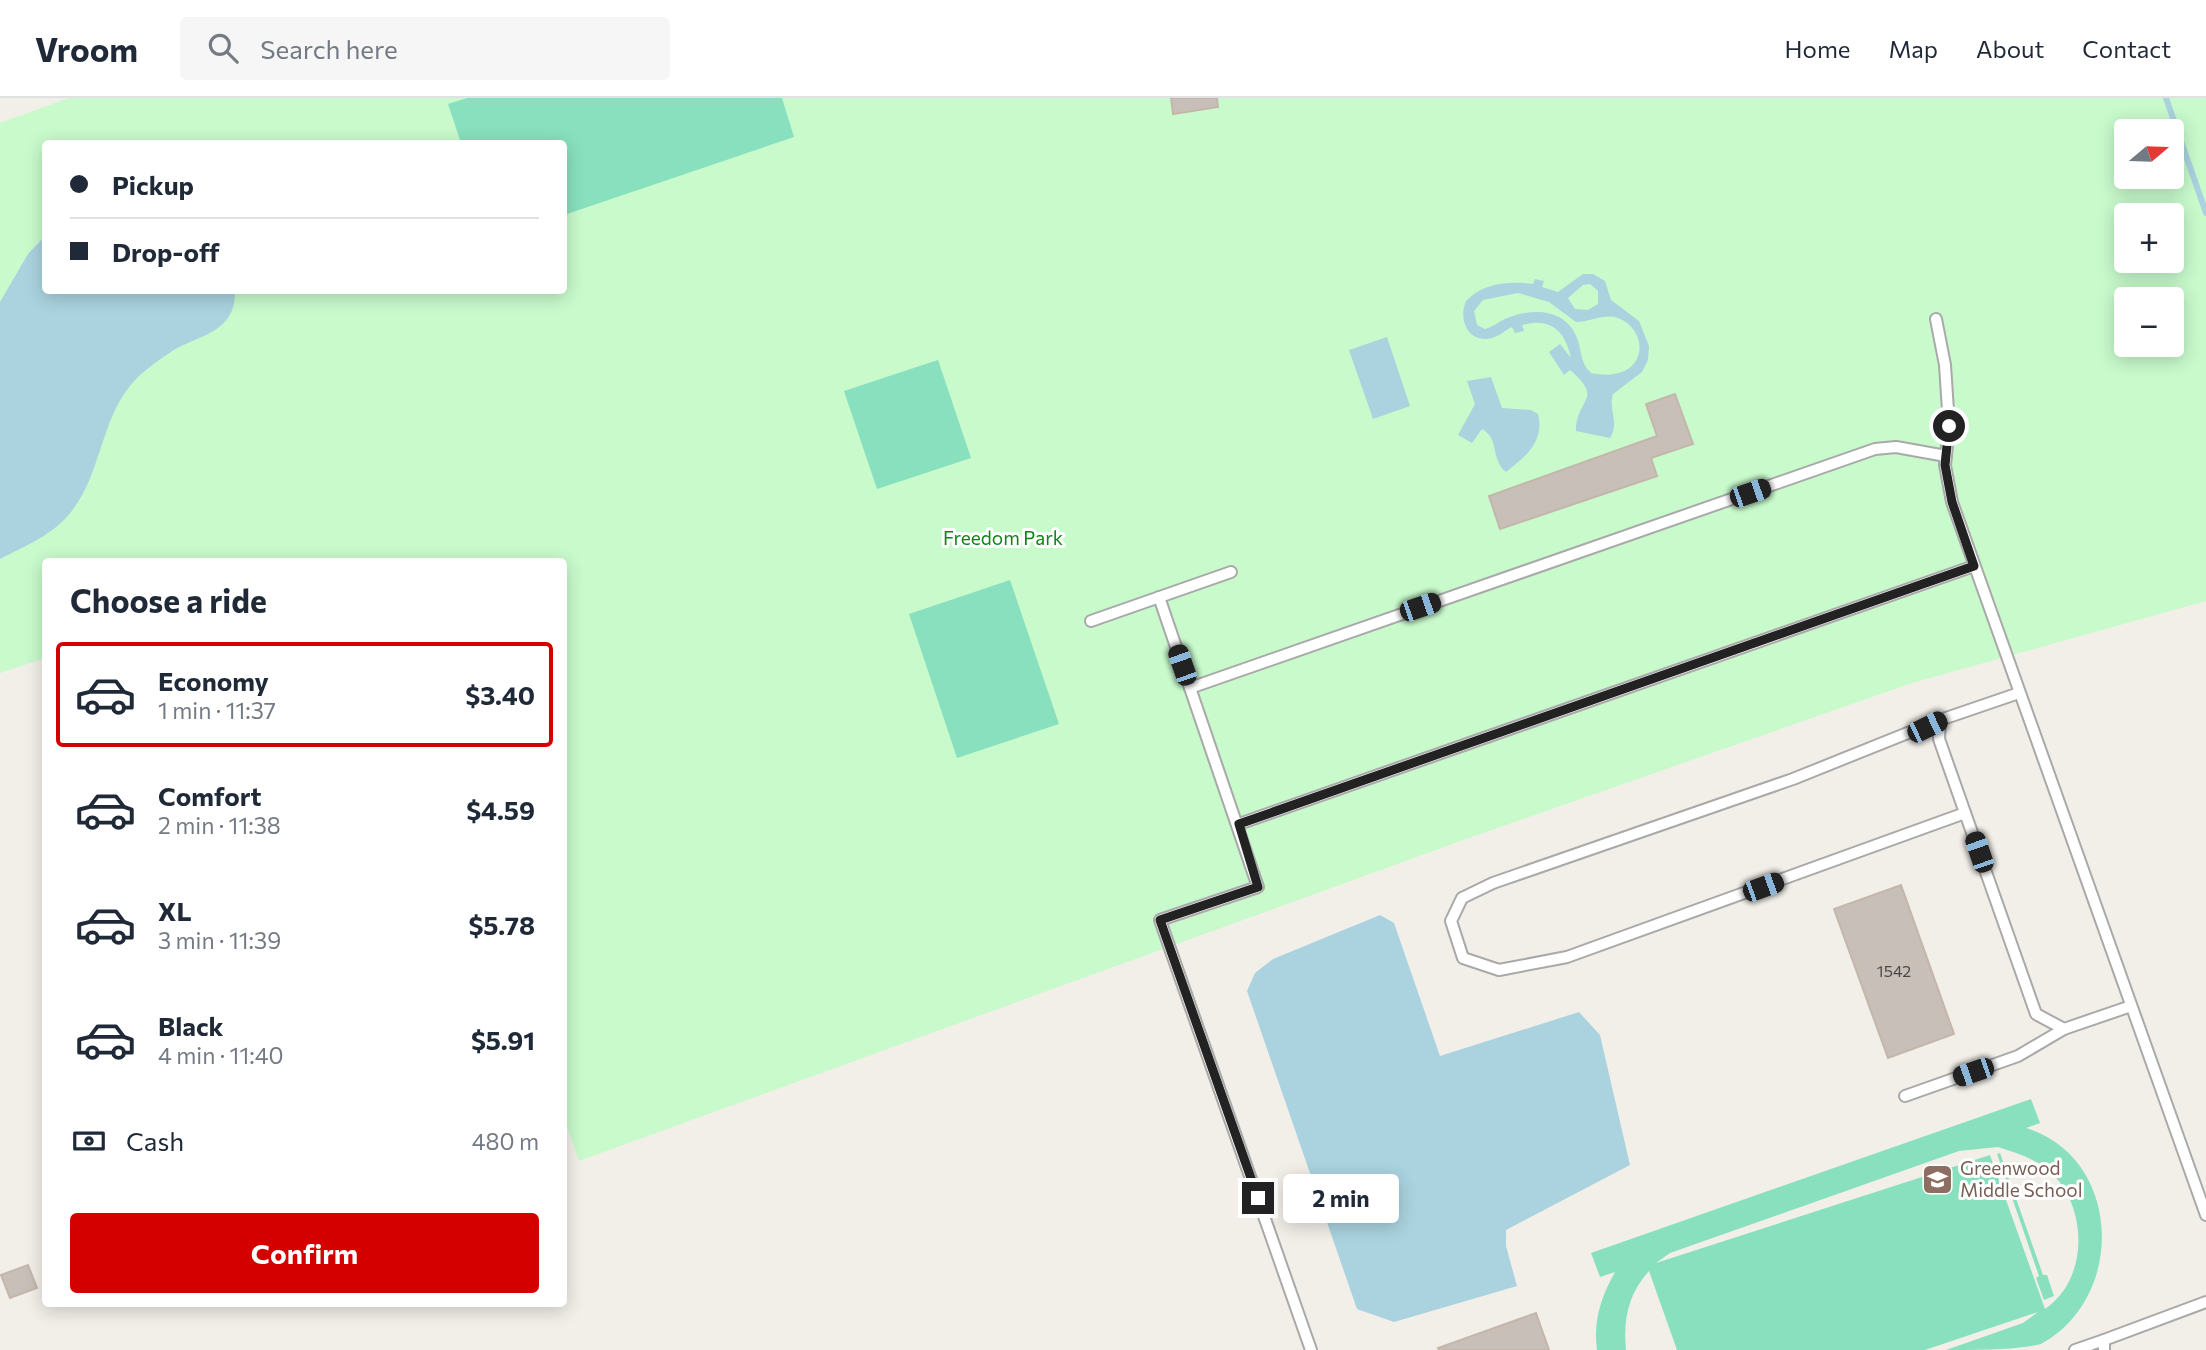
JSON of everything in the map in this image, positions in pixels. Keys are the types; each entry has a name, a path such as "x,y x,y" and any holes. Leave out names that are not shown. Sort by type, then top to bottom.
{"lane":[{"path":"1936,319 1945,365 1949,426 1946,456 1952,502 2206,1215"},
{"path":"1190,688 1875,449 1896,447 1946,456"},
{"path":"1239,824 1974,566"},
{"path":"1091,621 1231,572"},
{"path":"1159,597 1239,824 1258,887 1160,920 1311,1350"},
{"path":"1965,813 1567,957 1499,970 1463,958 1451,921 1462,898 1493,883 1767,788 1940,720 2019,693"},
{"path":"1940,720 1938,738 2036,1014 2064,1029"},
{"path":"1905,1096 2018,1056 2064,1029 2131,1006"},
{"path":"2075,1350 2104,1345 2206,1301"}],"green space":[{"name":"Freedom Park","path":"69,98 2206,98 2206,601 1912,683 1466,839 579,1161 567,1127 567,558 42,558 42,659 0,673 0,123"},
{"path":"467,98 782,98 794,137 567,214 567,140 460,140 448,104"},
{"path":"938,360 971,458 877,489 844,391"},
{"path":"1010,580 1059,724 957,758 909,614"},
{"path":"2031,1099 2040,1123 2026,1128 2058,1144 2081,1168 2096,1197 2102,1230 2099,1263 2088,1295 2069,1323 2041,1344 1995,1349 1946,1350 2023,1323 2038,1312 1925,1350 1677,1350 1649,1271 1636,1289 1628,1308 1626,1350 1597,1350 1599,1310 1615,1272 1600,1277 1591,1253","holes":["1998,1147 2031,1159 2052,1173 2068,1195 2074,1212 2078,1230 2075,1266 2059,1297 2045,1309 1990,1155 1656,1263 1670,1253 1959,1151"]},
{"path":"2000,1153 2043,1275 2047,1275 2054,1296 2044,1300 2036,1278 2039,1276 1997,1154"}],"water":[{"path":"42,239 42,294 235,294 234,305 222,325 171,352 137,378 116,409 90,479 71,512 47,534 0,559 0,302 28,254"},
{"path":"1583,274 1593,274 1605,281 1611,300 1639,321 1649,346 1648,360 1642,372 1613,394 1614,427 1610,438 1576,431 1577,420 1586,399 1586,388 1570,370 1564,375 1549,352 1560,344 1571,358 1565,340 1555,328 1532,323 1522,325 1524,331 1515,333 1512,327 1495,337 1484,339 1471,334 1464,323 1466,301 1488,287 1506,283 1533,284 1535,279 1544,281 1542,287 1558,292","holes":["1590,284 1598,291 1598,304 1588,310 1575,309 1568,298 1583,285","1518,293 1549,302 1576,322 1613,317 1629,324 1636,333 1639,344 1639,354 1634,364 1624,371 1610,375 1591,373 1583,361 1577,338 1571,328 1556,315 1525,313 1485,329 1477,325 1474,311 1483,300"]},
{"path":"1387,337 1410,406 1373,419 1349,350"},
{"path":"1491,377 1502,408 1531,410 1538,414 1539,433 1536,441 1506,472 1498,461 1488,433 1482,429 1472,443 1458,435 1475,404 1467,381"},
{"path":"1380,915 1394,923 1440,1056 1579,1012 1600,1035 1630,1165 1506,1230 1506,1246 1517,1286 1394,1322 1357,1309 1247,991 1255,973 1273,959"}],"building":[{"path":"1171,98 1217,98 1218,107 1173,114"},
{"path":"1675,394 1693,444 1651,458 1657,476 1500,529 1489,496 1657,436 1646,404"},
{"path":"1901,885 1954,1034 1888,1058 1834,909"},
{"path":"28,1265 37,1288 10,1298 1,1275"},
{"path":"1536,1313 1549,1350 1438,1348"}],"waterway":[{"path":"2166,98 2206,213"}],"place":[{"name":"Greenwood Middle School","path":"1937,1179"}],"route":[{"path":"1258,1198 1160,920 1258,887 1239,824 1974,566 1952,502 1945,465 1949,426"}]}
